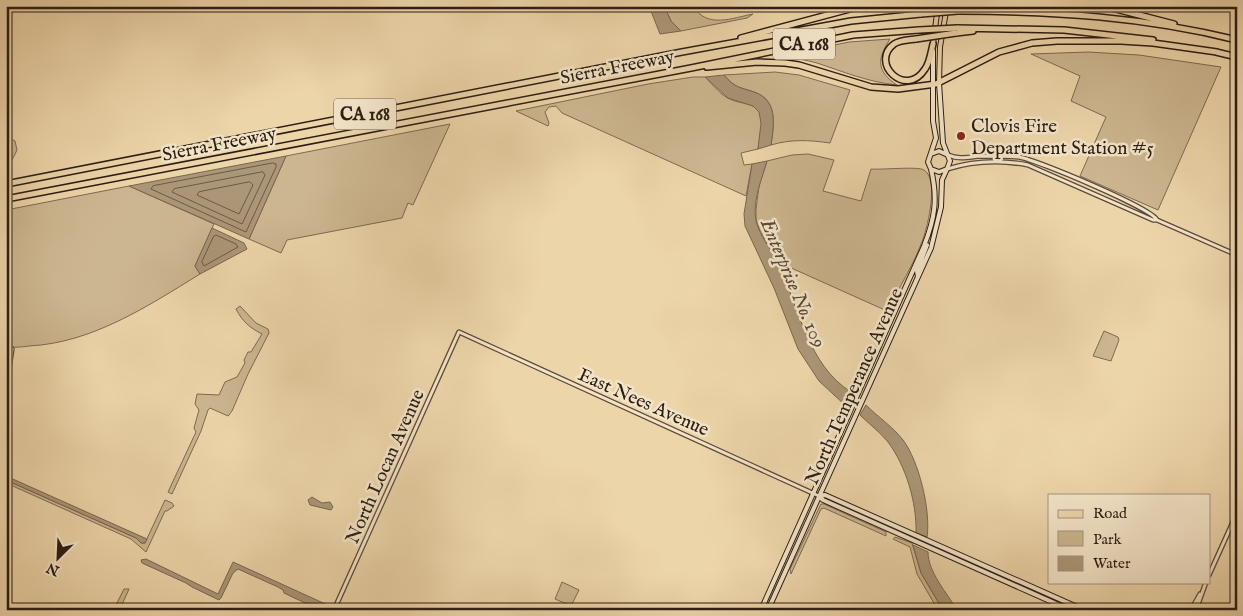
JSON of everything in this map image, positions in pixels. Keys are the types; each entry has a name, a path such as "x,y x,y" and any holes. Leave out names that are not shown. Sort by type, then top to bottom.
{"highway":[{"path":"724,44 788,24 861,6"},
{"path":"1104,6 1194,30"},
{"name":"Sierra Freeway","path":"6,184 851,21 958,11 1034,12 1128,20 1194,30 1237,40"},
{"path":"933,44 929,62 921,75 910,80 898,79 887,68 888,51 898,42 956,31 997,28 1106,34 1162,41 1237,56"},
{"name":"Sierra Freeway","path":"6,199 691,68 853,35 919,30 956,31"},
{"path":"691,68 757,62 785,63 799,65 871,87 898,89 935,84 999,52 1032,43 1130,41 1217,52"}],"main road":[{"path":"938,6 933,44 935,84 943,143 950,162 947,169 939,172 931,169 928,162 936,138 933,121 935,84 947,6"},
{"path":"930,154 940,152 948,155"},
{"name":"North Temperance Avenue","path":"761,610 928,238 936,198 935,179 931,169"},
{"name":"North Temperance Avenue","path":"768,610 936,234 942,199 941,181 947,169"},
{"path":"918,277 916,273 926,250 928,238"},
{"name":"East Nees Avenue","path":"819,496 825,495 1084,610"},
{"name":"East Nees Avenue","path":"819,496 823,500 1070,610"},
{"path":"1036,595 1040,594 1069,603"},
{"path":"1062,606 1078,610"}],"street":[{"path":"948,155 959,158 1005,156 1034,161 1138,206 1155,216 1158,220"},
{"path":"947,169 961,164 973,163 1010,162 1028,166 1237,255"},
{"name":"East Nees Avenue","path":"458,332 819,496"},
{"name":"North Locan Avenue","path":"334,610 458,332"},
{"path":"6,369 7,351 12,349 6,388"},
{"path":"1210,573 1237,513"},
{"path":"1196,610 1205,584"},
{"path":"1191,610 1203,589"}],"green space":[{"path":"664,6 693,6 705,18 713,20 753,14 747,18 681,31 671,21"},
{"path":"890,39 883,53 881,64 885,75 897,85 866,79 817,63 782,56 849,42"},
{"path":"1088,52 1139,55 1221,67 1158,210 1080,176 1106,117 1071,101 1080,76 1031,54"},
{"path":"775,72 799,75 850,90 830,143 800,141 771,145 773,114 767,101 754,92 734,85 724,75"},
{"path":"705,77 724,96 755,107 761,115 761,133 758,149 741,153 744,165 752,164 746,196 562,113 556,106 549,107 545,112 549,123 548,126 516,111 648,84"},
{"path":"450,124 413,205 408,203 402,218 287,240 281,253 249,239 286,156"},
{"path":"6,136 15,141 17,150 12,160 6,161"},
{"path":"808,154 834,160 823,191 861,201 871,169 920,169 924,170 928,175 932,192 925,232 915,258 887,311 778,262 760,231 756,220 756,210 759,186 767,161 792,155"},
{"path":"129,186 214,224 195,266 200,274 140,310 97,330 75,338 52,343 21,347 6,346 6,210"},
{"path":"240,306 256,323 268,329 269,333 232,411 228,416 210,408 208,410 201,431 172,494 168,492 196,432 194,428 199,410 195,404 197,394 219,395 225,382 237,377 245,363 244,360 248,352 251,352 262,334 244,321 236,309"},
{"path":"1104,331 1118,337 1119,340 1111,361 1093,356"},
{"path":"6,480 136,538 141,543 145,543 165,500 174,506 165,511 146,552 131,539 6,483"},
{"path":"821,504 884,531 886,536 824,508 821,509 791,574 790,569"},
{"path":"895,537 912,543 921,573 943,610 938,610 917,574 910,547 893,539"},
{"path":"562,582 579,590 571,606 555,599"},
{"path":"124,589 129,589 120,609 115,607"}],"water":[{"path":"649,6 664,6 671,21 681,31 660,34"},
{"path":"724,75 734,85 754,92 767,101 773,114 771,145 758,149 761,123 759,112 753,106 728,98 705,77"},
{"path":"286,156 249,239 129,186"},
{"path":"767,161 755,206 756,221 763,238 779,265 806,334 815,351 824,367 836,381 851,392 851,399 846,406 819,381 798,349 774,288 745,226 744,214 752,164"},
{"path":"212,228 244,243 247,249 200,274 195,266"},
{"path":"866,405 899,435 909,449 919,473 925,500 928,526 927,537 916,533 915,509 909,485 900,462 885,438 860,415"},
{"path":"6,476 147,539 145,543 141,543 136,538 6,480"},
{"path":"312,497 322,503 330,502 333,507 331,510 310,505 308,500"},
{"path":"913,545 928,552 935,575 957,610 943,610 921,573"},
{"path":"146,559 218,594 233,562 332,607 331,610 320,610 284,593 278,587 238,569 233,573 219,600 142,563 141,560"}],"place":[{"name":"Clovis Fire Department Station #5","path":"961,136"}],"water label":[{"name":"Enterprise No. 109","path":"794,283"}]}
